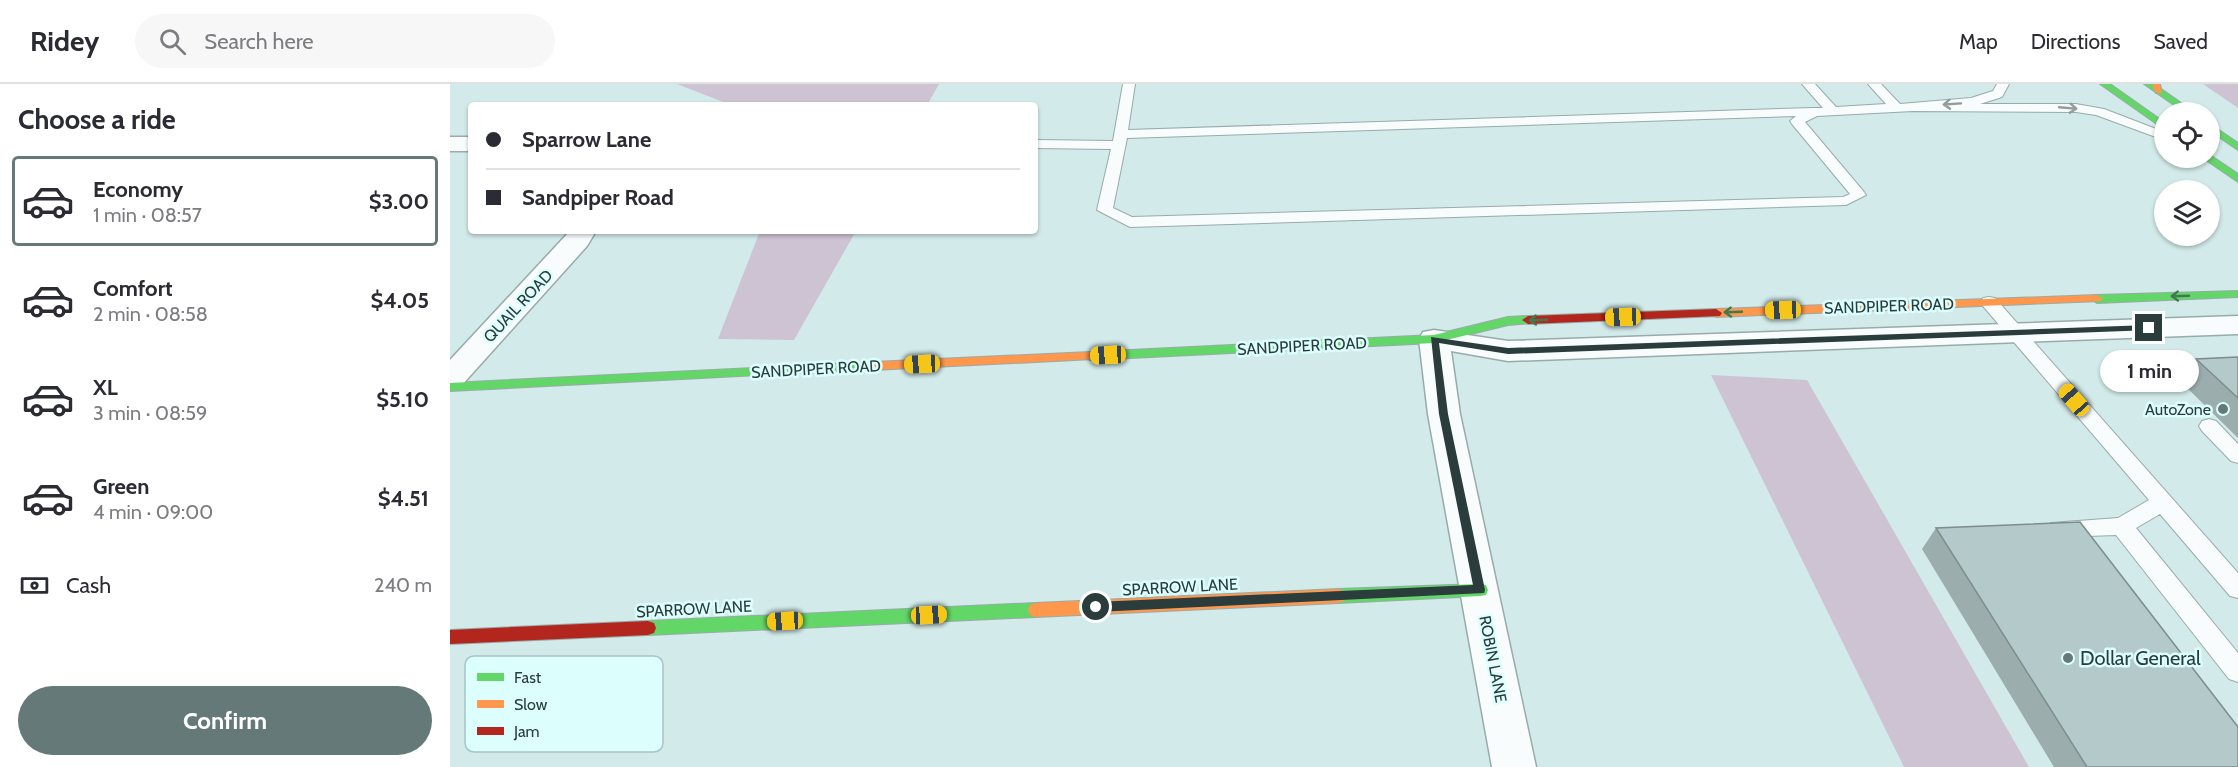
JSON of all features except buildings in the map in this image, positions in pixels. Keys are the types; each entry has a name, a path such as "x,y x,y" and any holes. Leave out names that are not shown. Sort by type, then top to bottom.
{"street":[{"path":"2104,84 2154,119"},
{"path":"2154,86 2176,102"},
{"path":"2220,134 2238,147"},
{"path":"450,144 468,144"},
{"path":"2220,166 2238,179"},
{"name":"QUAIL ROAD","path":"450,379 581,234"},
{"name":"SANDPIPER ROAD","path":"450,387 1434,339 1508,321 2238,294"},
{"name":"SANDPIPER ROAD","path":"1434,339 1508,351 2238,325"},
{"name":"ROBIN LANE","path":"1434,339 1443,414 1514,767"},
{"name":"SPARROW LANE","path":"450,637 1480,590"}],"lane":[{"path":"1129,84 1105,210 1130,222 1846,201 1859,195 1797,121 1815,112"},
{"path":"1808,84 1833,111"},
{"path":"1874,84 1897,108"},
{"path":"1038,144 1897,108 1972,102 1998,94 2003,84"},
{"path":"1913,107 2076,108 2099,112 2154,132"},
{"path":"1989,303 2235,583"},
{"path":"2209,426 2238,456"},
{"path":"2042,530 2122,526 2163,502"},
{"path":"2122,526 2238,671"}],"shaded area":[{"path":"677,84 939,84 929,102 723,102"},
{"path":"2203,84 2238,84 2238,108"},
{"path":"759,234 854,234 794,340 718,339"},
{"path":"1711,375 1807,380 2029,767 1904,767"}],"traffic: fast":[{"path":"2104,84 2154,119"},
{"path":"2148,84 2174,102"},
{"path":"2220,134 2238,147"},
{"path":"2220,166 2238,179"},
{"path":"2097,299 2238,294"},
{"path":"1090,356 1434,339 1508,321 1528,320"},
{"path":"450,387 873,366"},
{"path":"1338,596 1480,590"},
{"path":"648,628 1036,610"}],"traffic: slow":[{"path":"2156,84 2159,91"},
{"path":"1716,313 2097,299"},
{"path":"873,366 1090,356"},
{"path":"1036,610 1338,596"}],"traffic: jam":[{"path":"1528,320 1716,313"},
{"path":"450,637 648,628"}],"place":[{"name":"AutoZone","path":"2223,409"},
{"name":"Dollar General","path":"2068,658"}],"route":[{"path":"1096,607 1480,590 1443,414 1434,339 1508,351 2149,328"}]}
